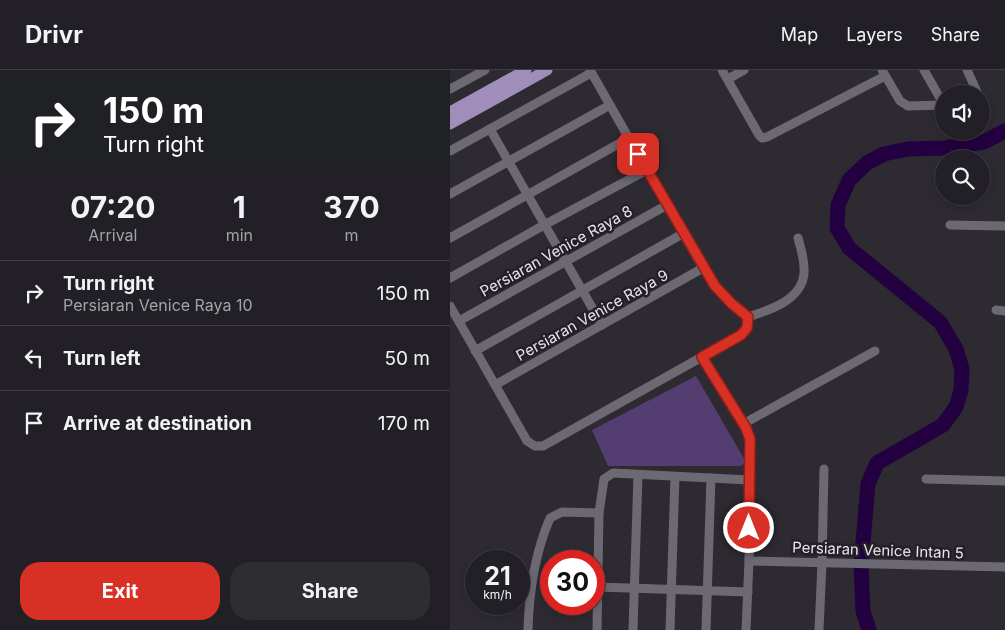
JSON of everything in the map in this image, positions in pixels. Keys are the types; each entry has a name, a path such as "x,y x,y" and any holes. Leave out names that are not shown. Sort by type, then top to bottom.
{"main road":[{"path":"450,124 508,86 526,70"},
{"path":"450,112 547,70"}],"street":[{"path":"450,90 486,70"},
{"path":"722,70 762,138 884,73 900,101 904,104 908,106 935,105"},
{"path":"728,79 744,70"},
{"path":"924,70 935,89"},
{"path":"966,70 974,85"},
{"path":"450,151 590,71 703,268 725,297 748,317"},
{"path":"450,194 610,105"},
{"path":"490,129 602,325"},
{"path":"450,238 629,138"},
{"path":"450,278 647,170"},
{"name":"Persiaran Venice Raya 8","path":"459,321 667,205"},
{"path":"950,225 1005,226"},
{"path":"475,351 684,233"},
{"path":"748,317 766,312 779,305 790,298 799,288 804,274 804,260 798,238"},
{"name":"Persiaran Venice Raya 9","path":"495,385 703,268"},
{"path":"450,306 526,441 535,446 543,446 741,335 747,328 748,317"},
{"path":"744,424 875,351"},
{"path":"702,357 744,424 750,439 749,561 746,630"},
{"path":"819,630 824,469"},
{"path":"598,550 599,513 604,479 613,473 749,480"},
{"path":"633,630 638,475"},
{"path":"670,630 675,477"},
{"path":"706,630 711,478"},
{"path":"926,479 1005,481"},
{"path":"528,630 529,599 542,536 550,518 562,512 599,513"},
{"name":"Persiaran Venice Intan 5","path":"749,561 1005,568"},
{"path":"605,587 748,592"},
{"path":"597,615 597,630"}],"shaded area":[{"path":"696,376 746,462 741,466 608,466 592,430"}],"waterway":[{"path":"869,630 863,611 861,565 868,484 877,463 943,425 956,407 961,390 962,369 956,349 940,322 849,248 837,228 838,205 849,180 867,163 884,154 908,149 945,148 984,142 1005,131"}],"route":[{"path":"638,154 715,286 748,317 747,328 741,335 702,357 746,428 750,439 749,528"}]}
